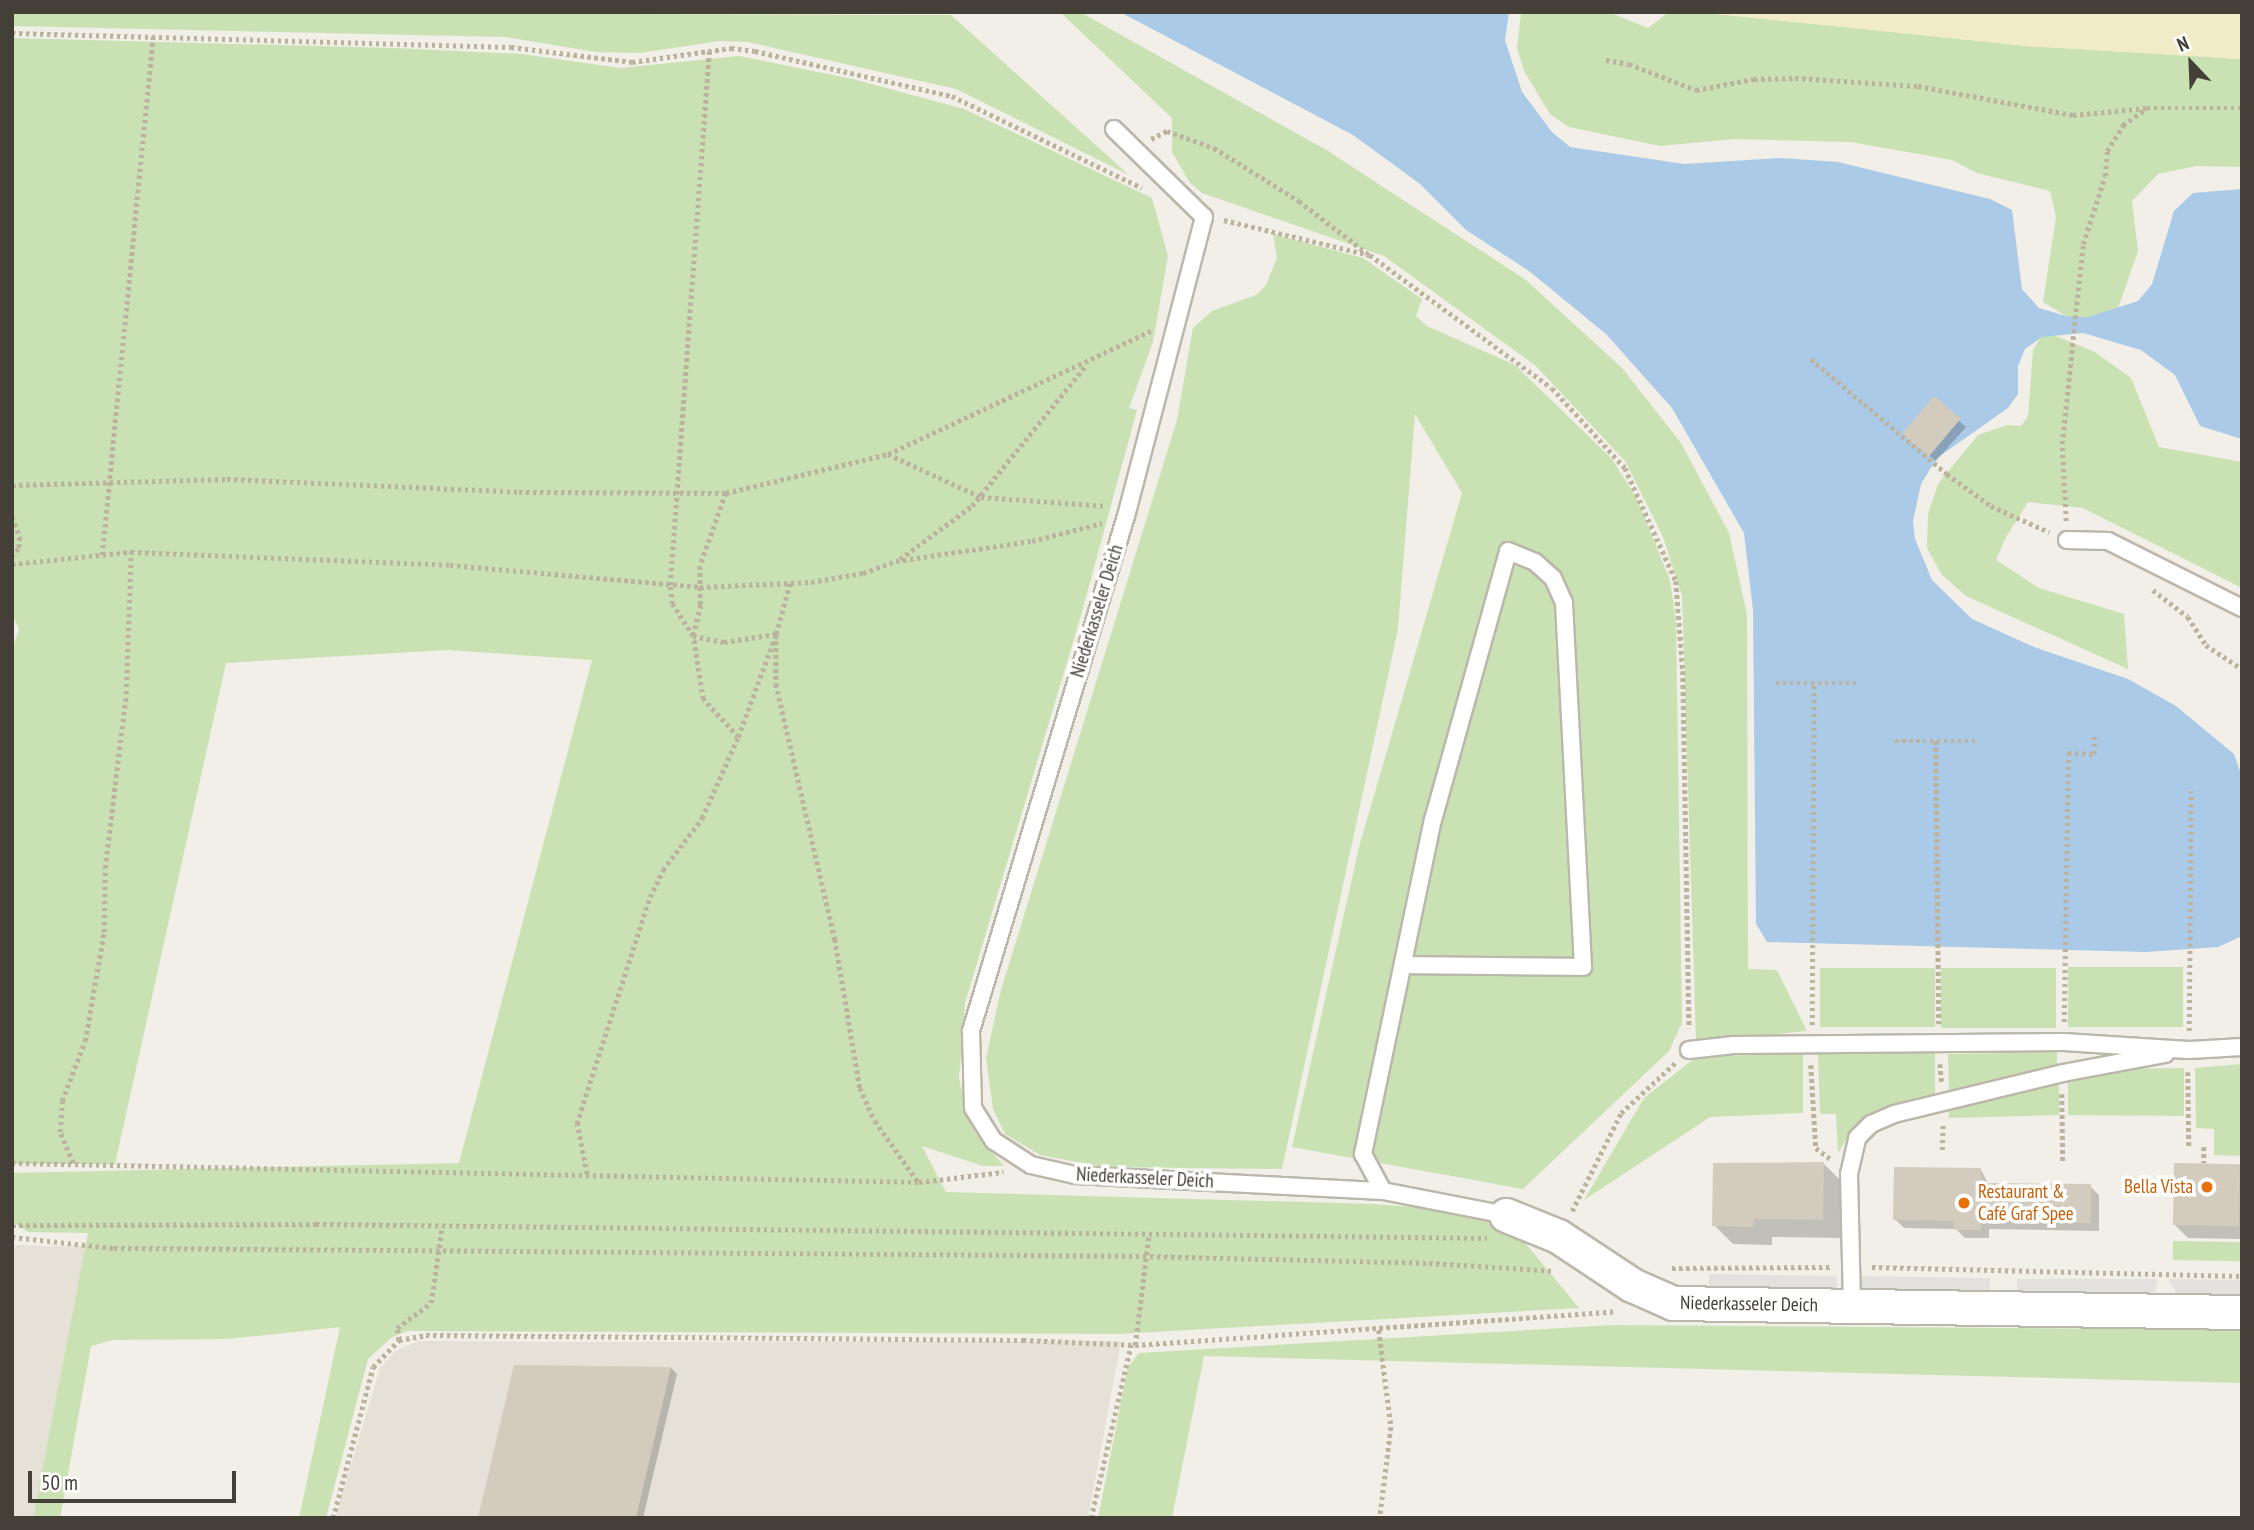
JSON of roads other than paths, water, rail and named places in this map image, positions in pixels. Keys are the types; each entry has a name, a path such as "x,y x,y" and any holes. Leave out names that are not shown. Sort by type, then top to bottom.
{"street":[{"name":"Niederkasseler Deich","path":"1533,1226 1605,1269 1673,1303 2242,1312"}],"lane":[{"name":"Niederkasseler Deich","path":"1120,135 1204,217 1126,516 971,1031 972,1108 994,1141 1031,1164 1074,1175 1383,1191 1533,1226"},
{"path":"2067,540 2108,541 2242,608"},
{"path":"1383,1191 1363,1154 1433,820 1508,551 1535,562 1553,578 1564,603 1583,967 1403,965"},
{"path":"1689,1050 1734,1045 2064,1042 2188,1050 2242,1047"},
{"path":"1852,1306 1849,1174 1857,1138 1871,1124 1894,1114 2063,1073 2188,1050"}],"water":[{"path":"1120,12 1509,12 1505,40 1522,92 1552,132 1570,147 1684,164 1781,158 1838,162 1990,199 2012,210 2022,289 2039,308 2066,316 2088,317 2138,301 2152,284 2174,211 2193,193 2242,189 2242,439 2200,426 2175,375 2141,350 2083,333 2042,337 2025,349 2018,366 2018,394 2008,408 1937,458 1921,484 1913,521 1915,539 1932,580 1972,619 2034,647 2128,679 2176,706 2234,754 2242,777 2242,936 2218,947 2146,952 1767,942 1756,924 1753,610 1744,533 1672,408 1606,334 1529,271 1466,230 1420,184 1353,135"}],"place":[{"name":"Bella Vista","path":"2207,1187"},
{"name":"Restaurant & Café Graf Spee","path":"1964,1203"}]}
